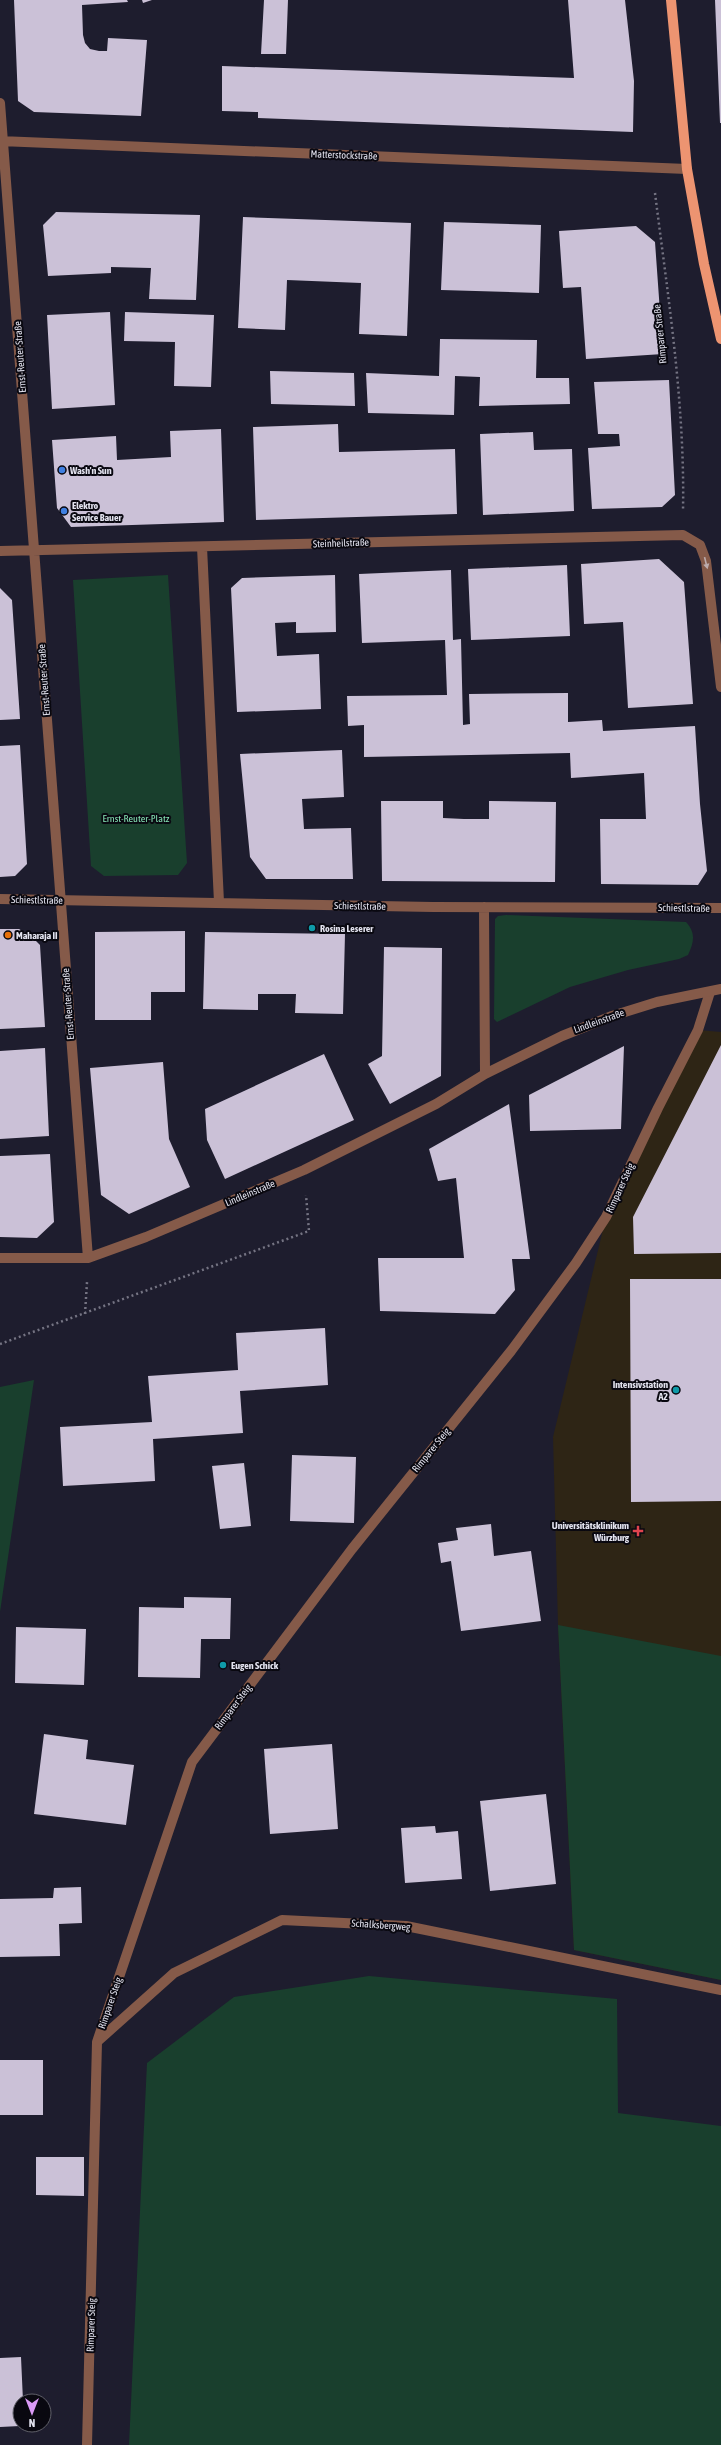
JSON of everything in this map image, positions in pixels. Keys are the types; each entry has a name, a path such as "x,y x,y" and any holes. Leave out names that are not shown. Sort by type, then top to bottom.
{"main road":[{"path":"671,0 688,169 704,264 721,339"}],"street":[{"name":"Ernst-Reuter-Straße","path":"0,103 1,141 35,550 88,1258"},
{"name":"Matterstockstraße","path":"1,141 688,169"},
{"name":"Steinheilstraße","path":"0,551 683,535 700,545 706,561 721,687"},
{"path":"202,547 219,902"},
{"name":"Schiestlstraße","path":"0,899 484,907 721,908"},
{"path":"484,907 485,1074"},
{"name":"Lindleinstraße","path":"0,1258 88,1258 146,1237 304,1170 436,1104 485,1074 562,1036 612,1016 657,1002 721,989"},
{"name":"Rimparer Steig","path":"87,2445 97,2042 192,1762 352,1549 511,1351 576,1263 606,1217 658,1108 698,1030 710,992"},
{"name":"Schalksbergweg","path":"97,2042 174,1973 282,1920 406,1926 721,1990"}],"path":[{"name":"Rimparer Straße","path":"655,191 673,339 684,483"},
{"path":"0,1344 309,1231 304,1170"},
{"path":"85,1314 88,1258"}],"shaded area":[{"name":"Universitätsklinikum Würzburg","path":"698,1030 721,1032 721,1980 574,1950 558,1625 553,1437 606,1217"}],"green space":[{"name":"Ernst-Reuter-Platz","path":"168,575 187,863 178,875 104,876 91,866 73,580"},
{"path":"506,915 686,922 693,934 693,942 688,955 679,959 628,970 570,987 497,1022 494,1019 495,919 498,916"},
{"path":"34,1380 0,1612 0,1387"},
{"path":"558,1625 721,1656 721,1980 574,1950"},
{"path":"369,1976 617,1999 618,2113 721,2126 721,2445 129,2445 147,2063 234,1997"}],"building":[{"path":"14,0 127,0 128,2 82,5 83,35 85,43 90,49 99,51 107,51 108,38 147,40 141,116 34,112 18,101"},
{"path":"142,0 152,0 143,3"},
{"path":"264,0 288,0 286,54 261,54"},
{"path":"568,0 625,0 634,81 633,132 258,118 258,112 222,111 222,66 574,78"},
{"path":"715,0 721,0 721,123 720,123"},
{"path":"56,212 200,215 196,300 149,299 151,268 111,267 111,273 48,276 43,225"},
{"path":"243,217 411,223 407,336 359,334 361,283 287,280 285,330 238,328"},
{"path":"444,222 541,225 539,293 441,290"},
{"path":"636,226 655,242 663,354 586,359 581,287 563,288 559,231"},
{"path":"110,312 115,405 52,409 47,315"},
{"path":"125,312 214,315 211,387 174,386 175,342 124,341"},
{"path":"440,339 537,340 536,378 569,378 570,404 479,406 480,377 455,376 454,415 368,413 366,373 439,376"},
{"path":"270,371 354,373 355,406 271,404"},
{"path":"669,380 675,495 662,507 592,509 588,448 620,446 619,434 598,434 594,382"},
{"path":"338,424 339,452 455,449 457,514 256,520 253,427"},
{"path":"221,429 224,522 71,527 57,508 52,440 116,436 117,460 171,457 170,431"},
{"path":"533,432 534,450 572,449 574,511 483,515 480,434"},
{"path":"659,559 684,582 693,704 628,708 623,622 584,624 581,564"},
{"path":"567,565 570,636 471,640 468,569"},
{"path":"451,570 453,640 461,639 463,725 470,724 469,694 568,693 568,722 602,720 603,731 695,726 700,804 707,871 698,885 601,884 600,819 646,819 644,773 571,778 570,753 364,757 364,725 348,726 347,696 447,695 445,640 362,643 359,574"},
{"path":"335,575 336,632 296,633 296,622 275,623 277,656 319,654 321,709 237,712 231,588 242,578"},
{"path":"0,588 12,600 20,719 0,720"},
{"path":"20,745 27,864 15,876 0,877 0,746"},
{"path":"342,750 344,797 302,799 304,829 351,828 353,879 266,879 250,857 240,754"},
{"path":"381,801 443,801 443,818 464,819 489,819 489,801 556,802 555,882 382,881"},
{"path":"0,929 19,929 32,937 40,945 45,1027 0,1029"},
{"path":"185,931 185,992 151,992 151,1020 95,1020 95,932"},
{"path":"205,932 345,934 343,1014 295,1013 296,994 258,994 258,1010 203,1009"},
{"path":"384,947 442,948 441,1076 390,1104 368,1064 382,1056"},
{"path":"721,1045 721,1253 634,1254 633,1217"},
{"path":"624,1046 621,1129 530,1131 529,1095"},
{"path":"45,1048 49,1136 0,1139 0,1051"},
{"path":"324,1054 354,1120 225,1179 207,1140 205,1109"},
{"path":"163,1062 169,1139 190,1187 129,1214 101,1195 90,1068"},
{"path":"509,1104 530,1259 512,1259 515,1290 495,1314 380,1311 378,1258 464,1258 456,1178 438,1181 429,1149"},
{"path":"50,1154 54,1222 37,1238 0,1237 0,1156"},
{"name":"Intensivstation A2","path":"630,1279 721,1279 721,1501 631,1502"},
{"path":"325,1328 328,1385 240,1391 243,1433 153,1439 155,1481 63,1486 60,1427 152,1422 148,1376 238,1370 236,1333"},
{"path":"292,1455 356,1457 354,1523 290,1521"},
{"path":"244,1463 251,1526 220,1529 212,1466"},
{"path":"491,1524 494,1556 531,1551 541,1621 461,1631 451,1561 441,1563 438,1543 458,1540 456,1528"},
{"path":"184,1597 231,1598 230,1639 201,1639 200,1678 138,1677 139,1607 184,1608"},
{"path":"16,1627 86,1629 84,1685 15,1683"},
{"path":"44,1734 88,1740 86,1759 134,1765 126,1825 34,1814"},
{"path":"332,1744 338,1829 270,1834 264,1749"},
{"path":"546,1794 556,1884 490,1891 480,1801"},
{"path":"435,1826 436,1833 458,1831 462,1879 405,1883 401,1828"},
{"path":"81,1887 82,1923 59,1924 60,1956 0,1957 0,1899 53,1898 54,1888"},
{"path":"0,2060 43,2060 43,2115 0,2115"},
{"path":"36,2157 84,2157 84,2196 36,2195"},
{"path":"21,2357 23,2393 12,2393 12,2426 0,2427 0,2358"}],"place":[{"name":"Wash'n Sun","path":"62,470"},
{"name":"Elektro Service Bauer","path":"64,511"},
{"name":"Rosina Leserer","path":"312,928"},
{"name":"Maharaja II","path":"8,935"},
{"name":"Intensivstation A2","path":"676,1390"},
{"name":"Universitätsklinikum Würzburg","path":"638,1531"},
{"name":"Eugen Schick","path":"223,1665"}]}
